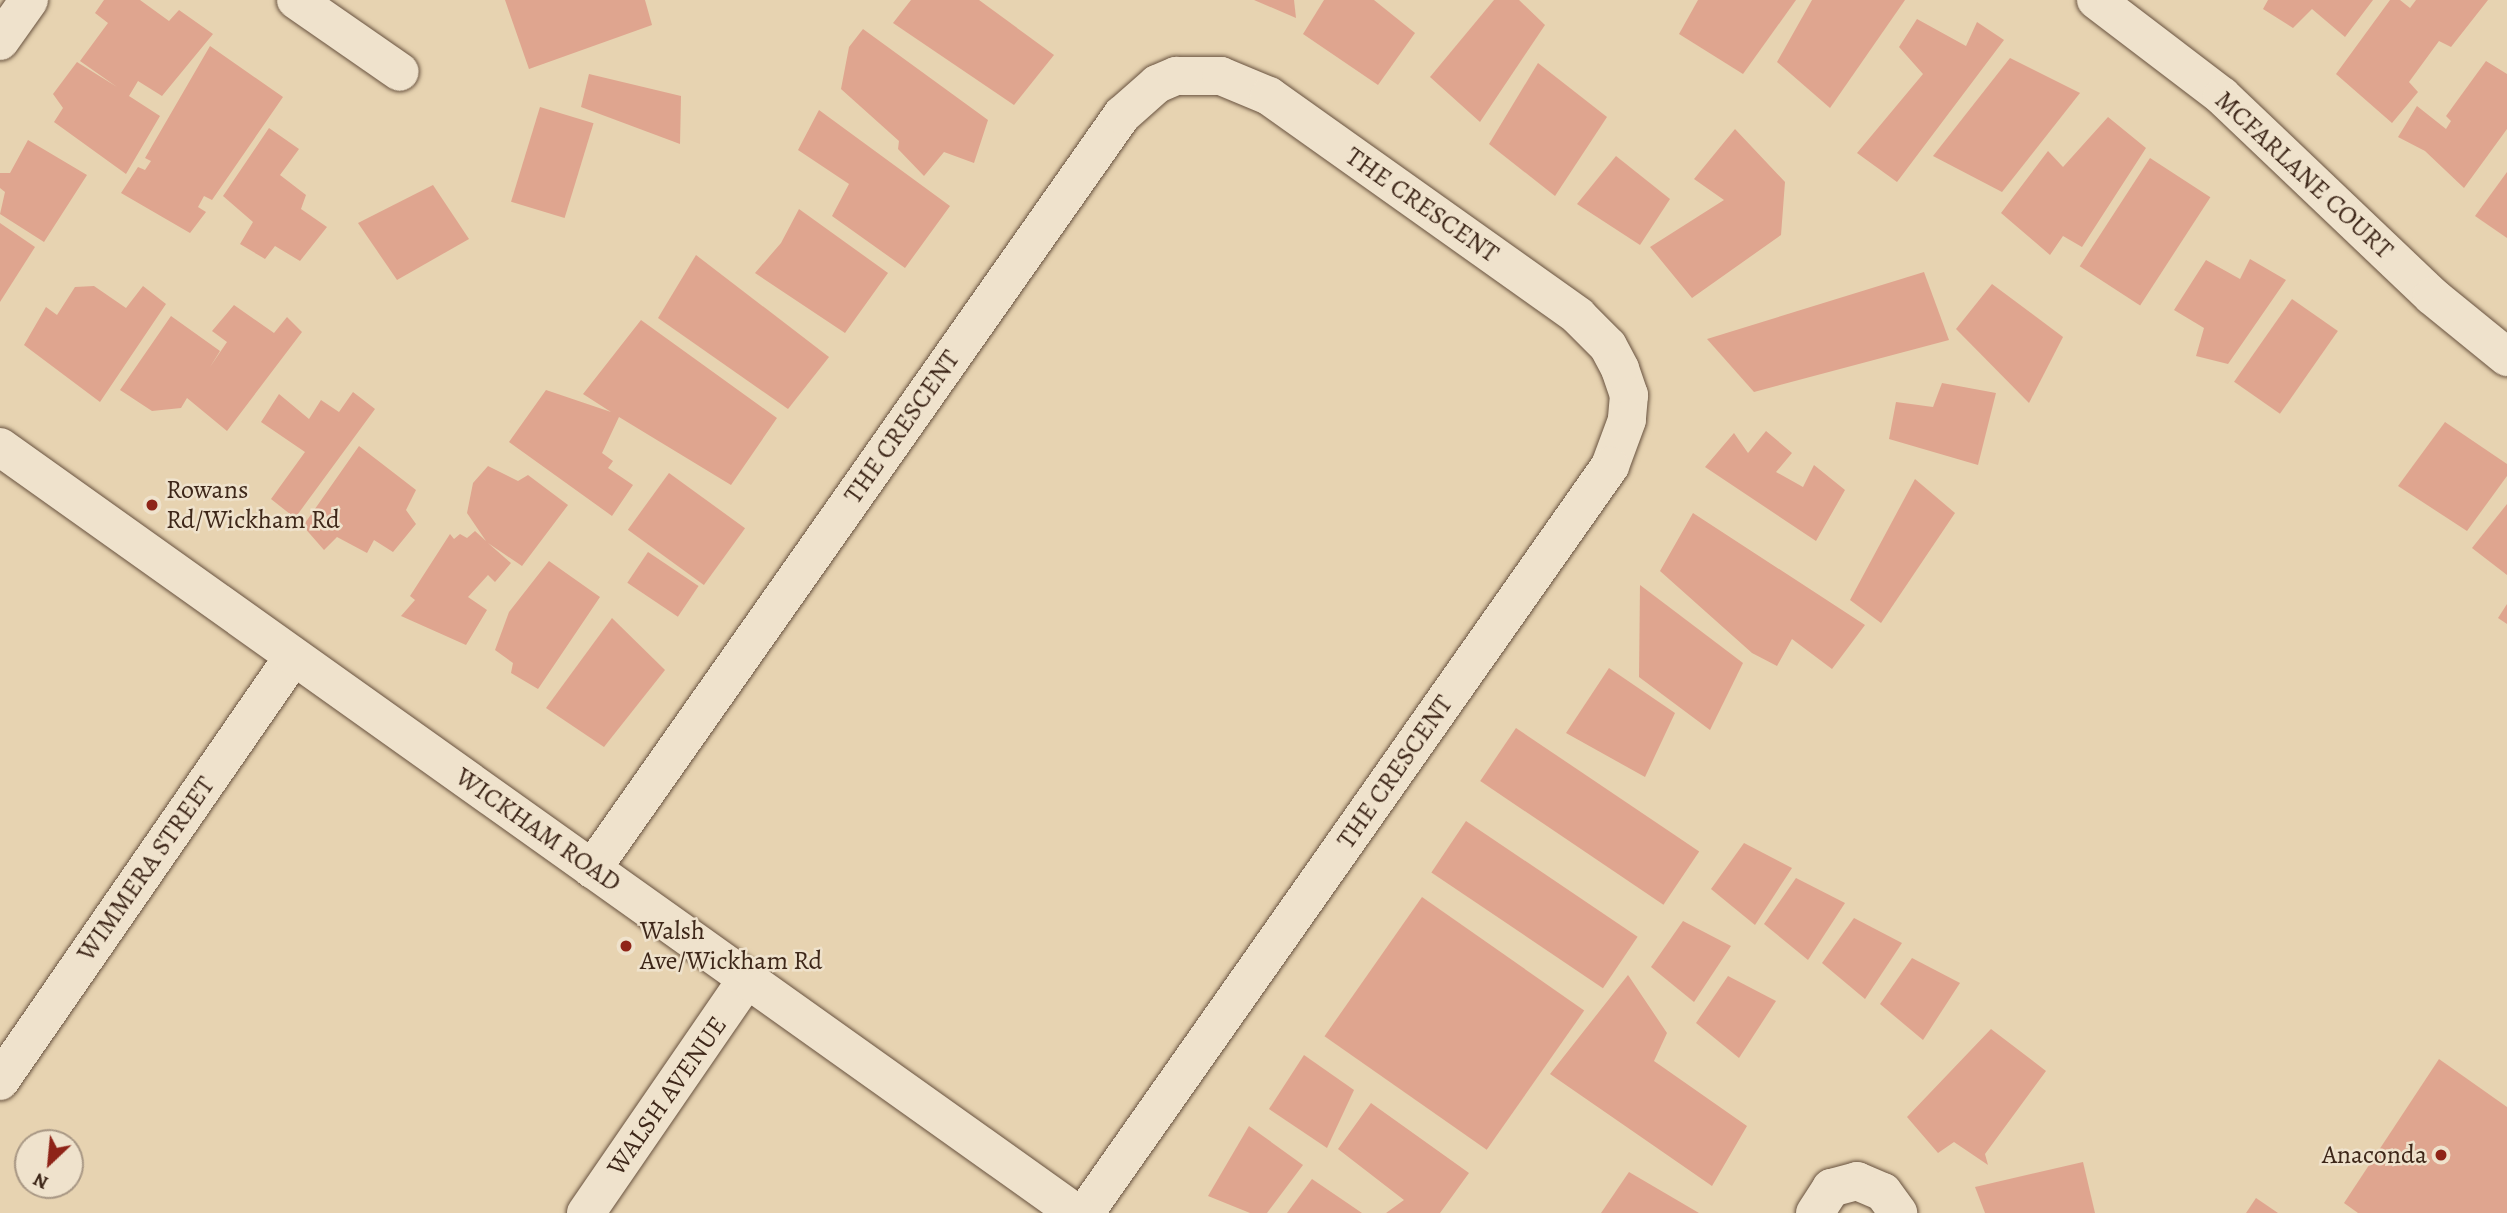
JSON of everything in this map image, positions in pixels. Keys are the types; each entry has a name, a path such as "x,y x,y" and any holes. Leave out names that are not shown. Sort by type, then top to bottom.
{"street":[{"path":"0,41 29,0"},
{"path":"296,0 400,72"},
{"name":"MCFARLANE COURT","path":"2096,0 2222,96 2432,296 2507,357"},
{"name":"THE CRESCENT","path":"592,869 1122,116 1157,84 1176,76 1221,76 1269,96 1578,316 1608,346 1620,369 1629,395 1627,419 1609,466 1085,1213"},
{"name":"WICKHAM ROAD","path":"0,447 1076,1213"},
{"name":"WIMMERA STREET","path":"0,1081 293,657"},
{"name":"WALSH AVENUE","path":"586,1213 747,979"},
{"path":"1815,1213 1830,1188 1857,1181 1883,1192 1898,1213"}],"building":[{"path":"104,0 140,0 169,21 179,10 213,34 162,96 138,81 129,96 160,116 126,174 54,122 63,108 53,94 77,62 117,87 80,61 108,23 95,13"},
{"path":"505,0 645,0 652,25 529,69"},
{"path":"911,0 979,0 1054,55 1014,105 893,23"},
{"path":"1254,0 1294,0 1296,18"},
{"path":"1324,0 1374,0 1415,33 1378,85 1303,34"},
{"path":"1494,0 1519,0 1545,25 1480,122 1430,77"},
{"path":"1698,0 1796,0 1743,74 1679,34"},
{"path":"1812,0 1905,0 1830,108 1777,62"},
{"path":"2268,0 2373,0 2345,37 2312,9 2293,28 2263,9"},
{"path":"2390,0 2400,0 2410,8 2416,0 2488,0 2451,47 2439,41 2409,82 2418,92 2392,123 2336,74"},
{"path":"1917,19 1966,46 1977,22 2004,40 1897,182 1857,153 1923,74 1899,47"},
{"path":"863,29 988,120 974,163 944,152 924,176 898,149 899,141 841,89 849,47"},
{"path":"210,46 283,97 212,200 204,196 198,207 206,212 190,233 121,193 138,167 145,170 151,161 145,158"},
{"path":"2010,58 2080,93 2002,192 1933,156"},
{"path":"2486,61 2507,74 2507,129 2464,188 2425,151 2398,137 2417,106 2446,129 2451,121 2446,116"},
{"path":"1538,63 1607,117 1555,196 1489,144"},
{"path":"589,74 681,96 680,144 581,107"},
{"path":"540,107 594,123 565,218 511,202"},
{"path":"819,110 950,206 905,268 832,216 849,184 798,150"},
{"path":"2108,117 2146,148 2082,247 2063,236 2050,255 2001,213 2048,151 2063,167"},
{"path":"269,128 299,149 280,175 306,195 301,209 327,227 300,261 275,246 265,259 240,244 253,222 223,196"},
{"path":"1735,129 1785,182 1781,235 1692,298 1650,247 1724,200 1694,179"},
{"path":"28,140 87,175 44,242 0,214 5,192 0,188 0,173 10,173"},
{"path":"1616,156 1670,199 1640,245 1577,204"},
{"path":"2150,158 2210,197 2140,305 2080,266"},
{"path":"2507,172 2507,238 2475,216"},
{"path":"433,185 469,239 397,280 358,223"},
{"path":"799,209 888,273 845,333 755,273 781,243"},
{"path":"0,223 35,247 0,302"},
{"path":"696,255 829,357 788,409 658,318"},
{"path":"2250,259 2286,280 2228,364 2196,356 2204,328 2174,310 2206,260 2240,279"},
{"path":"1924,272 1949,340 1754,392 1707,339"},
{"path":"1992,284 2063,337 2029,403 1956,329"},
{"path":"94,286 126,308 143,286 166,304 100,402 24,345 46,307 57,315 75,287"},
{"path":"2292,299 2338,331 2280,414 2234,382"},
{"path":"234,305 274,333 287,317 302,332 227,431 187,398 181,408 152,411 120,390 171,316 220,351 210,367 227,342 212,331"},
{"path":"641,320 777,418 731,485 619,417 602,453 613,461 608,468 633,485 612,516 509,442 546,390 611,412 583,394"},
{"path":"1942,383 1996,393 1978,465 1889,439 1896,402 1933,407"},
{"path":"353,392 375,409 295,518 271,499 305,452 261,422 279,394 309,419 321,400 339,412"},
{"path":"2445,422 2507,464 2507,476 2467,531 2398,486"},
{"path":"1766,431 1792,453 1776,472 1803,487 1814,465 1845,490 1816,541 1705,467 1734,433 1748,453"},
{"path":"359,446 416,490 406,510 416,524 393,552 374,540 367,553 337,537 324,550 303,526"},
{"path":"488,466 518,481 528,475 568,505 522,566 488,543 511,563 495,582 488,575 468,597 487,610 466,645 401,616 415,600 410,596 450,534 454,539 460,534 467,538 475,531 486,541 467,513 473,483"},
{"path":"669,473 745,528 704,585 628,530"},
{"path":"1915,479 1955,513 1881,623 1850,600"},
{"path":"2507,504 2507,575 2472,548"},
{"path":"1693,513 1865,625 1832,669 1792,639 1777,666 1752,653 1660,571"},
{"path":"648,552 699,586 678,617 627,583"},
{"path":"549,561 600,597 538,689 511,673 513,663 495,650 509,612"},
{"path":"1640,585 1743,663 1710,730 1639,677"},
{"path":"2507,604 2507,624 2498,618"},
{"path":"612,618 665,670 604,747 546,708"},
{"path":"1609,668 1675,713 1645,777 1566,733"},
{"path":"1516,728 1699,852 1663,905 1480,781"},
{"path":"1466,821 1638,937 1603,988 1431,872"},
{"path":"1744,843 1792,868 1755,925 1711,889"},
{"path":"1796,878 1845,903 1808,960 1764,924"},
{"path":"1422,897 1584,1011 1487,1150 1324,1036"},
{"path":"1854,918 1902,943 1865,999 1822,963"},
{"path":"1683,921 1731,946 1694,1002 1651,967"},
{"path":"1912,958 1960,983 1923,1040 1880,1004"},
{"path":"1628,975 1667,1033 1654,1061 1747,1126 1712,1186 1550,1074"},
{"path":"1728,976 1776,1001 1739,1058 1696,1023"},
{"path":"1991,1029 2046,1071 1985,1154 1988,1165 1954,1142 1938,1153 1907,1117"},
{"path":"1304,1055 1354,1090 1327,1148 1269,1109"},
{"name":"Anaconda","path":"2439,1059 2507,1107 2507,1213 2358,1213 2344,1203"},
{"path":"1371,1103 1469,1173 1440,1213 1386,1213 1404,1200 1338,1149"},
{"path":"1249,1126 1303,1165 1267,1213 1250,1213 1208,1196"},
{"path":"2083,1162 2095,1213 1985,1213 1975,1187"},
{"path":"1629,1172 1699,1213 1601,1213"},
{"path":"1312,1179 1362,1213 1287,1213"},
{"path":"2256,1198 2278,1213 2246,1213"}],"place":[{"name":"Rowans Rd/Wickham Rd","path":"152,505"},
{"name":"Walsh Ave/Wickham Rd","path":"626,946"},
{"name":"Anaconda","path":"2441,1155"}]}
